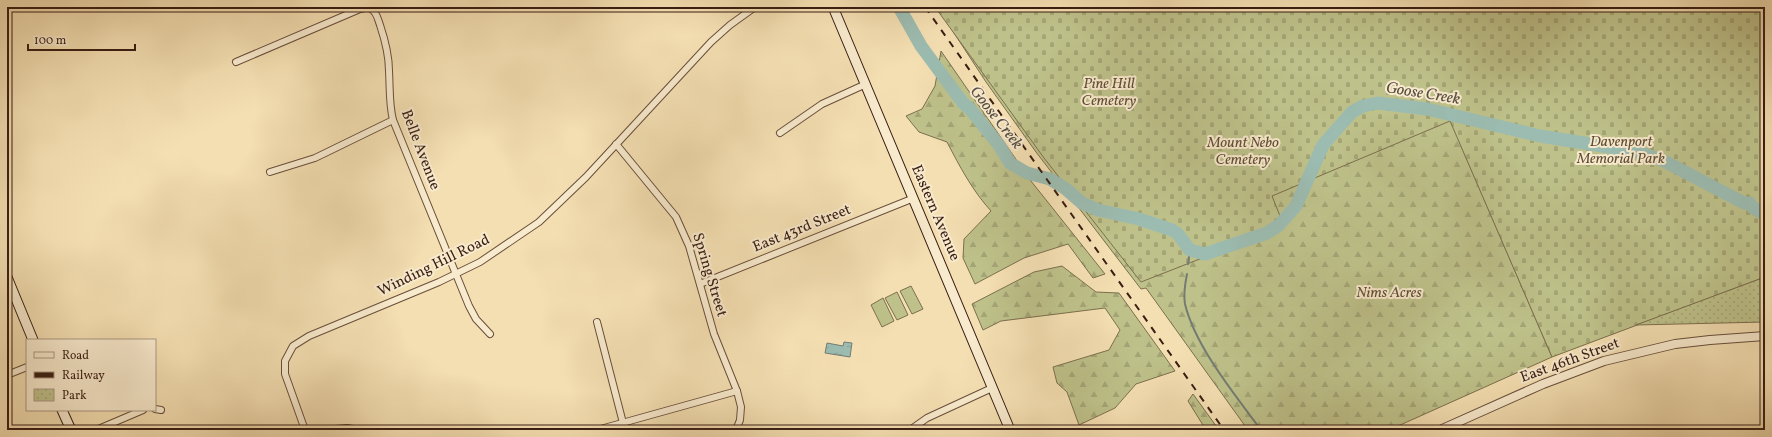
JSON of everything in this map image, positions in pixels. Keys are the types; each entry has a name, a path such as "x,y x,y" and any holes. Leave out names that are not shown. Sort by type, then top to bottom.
{"main road":[{"name":"Eastern Avenue","path":"833,7 1010,430"},
{"path":"7,277 33,339"},
{"path":"62,411 71,430"}],"street":[{"name":"Winding Hill Road","path":"305,430 285,374 285,360 293,346 309,336 339,325 480,262 539,222 586,177 711,42 730,25 755,7"},
{"name":"Belle Avenue","path":"236,62 360,10 371,9 376,15 386,45 390,72 390,102 393,120 455,274 472,312 490,334"},
{"path":"780,133 822,104 866,84"},
{"path":"270,172 315,158 393,120"},
{"name":"Spring Street","path":"616,144 676,217 689,246 714,334 737,391 741,407 740,420 736,430"},
{"name":"East 43rd Street","path":"700,284 914,198"},
{"path":"597,322 623,423"},
{"name":"East 46th Street","path":"1440,430 1550,382 1604,361 1675,344 1765,336"},
{"path":"7,376 26,366"},
{"path":"910,430 927,418 992,388"},
{"path":"597,430 737,391"},
{"path":"96,430 141,411"},
{"path":"323,430 347,428 360,430"}],"green space":[{"path":"935,7 1765,7 1765,277 1552,357 1450,121 1272,196 1284,226 1141,282 1044,158"},
{"path":"937,7 1462,106 1459,141 1552,357 1389,430 1248,430 1146,288 1141,289 1036,152 986,82"},
{"path":"941,51 1031,181 1105,274 1093,278 1068,244 1024,258 975,284 963,258 964,239 991,211 972,187 947,142 919,132 906,116 922,109 935,86"},
{"path":"1062,266 1096,292 1119,293 1175,371 1136,384 1115,408 1079,425 1067,392 1057,383 1053,367 1109,350 1120,330 1105,308 1001,321 983,330 972,304 1034,272"},
{"path":"1765,277 1765,322 1636,325"},
{"path":"911,286 923,309 912,314 900,291"},
{"path":"897,292 908,315 897,320 885,298"},
{"path":"883,298 894,321 882,327 871,305"},
{"path":"1193,394 1219,430 1206,430 1188,401"}],"water":[{"path":"844,342 852,343 850,357 825,353 827,343 843,346"}],"waterway":[{"name":"Goose Creek","path":"899,7 921,46 963,103 970,109 999,145 1010,163 1027,173 1050,179 1066,189 1082,203 1098,210 1139,219 1172,230 1177,233 1190,250 1205,254 1267,233 1279,225 1296,206 1323,145 1352,112 1363,106 1378,103 1427,109 1540,136 1634,151 1662,160 1744,203 1750,203 1753,208 1765,214"},
{"path":"1188,264 1190,250"},
{"path":"1187,274 1184,300 1197,336 1217,370 1261,430"}],"railway":[{"path":"925,7 1224,430"}],"park label":[{"name":"Pine Hill Cemetery","path":"1109,92"},
{"name":"Davenport Memorial Park","path":"1621,150"},
{"name":"Mount Nebo Cemetery","path":"1243,152"},
{"name":"Nims Acres","path":"1389,293"}]}
